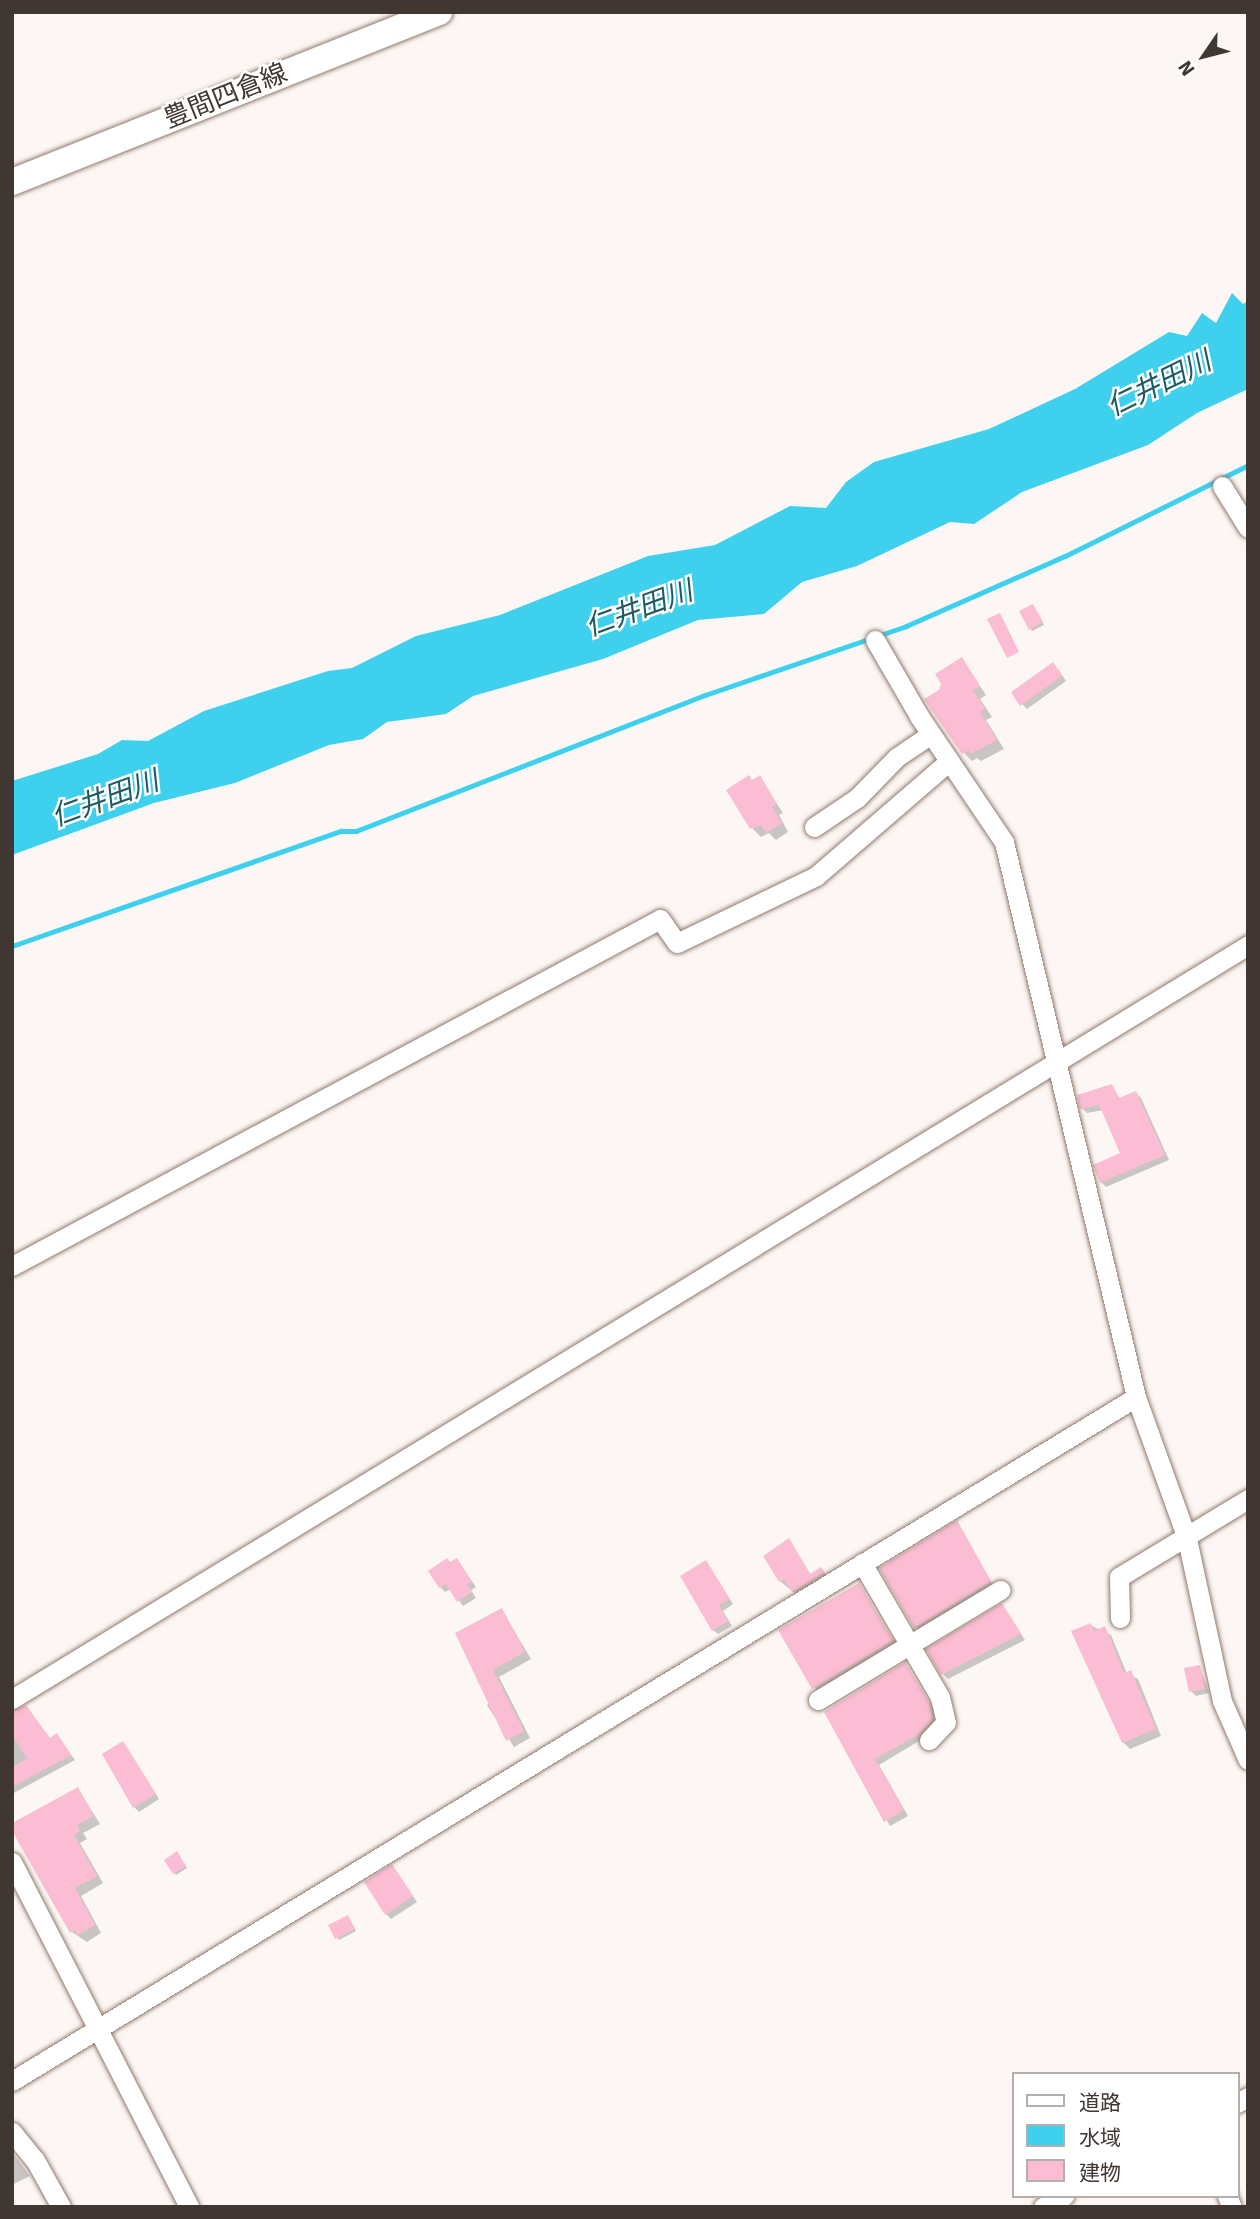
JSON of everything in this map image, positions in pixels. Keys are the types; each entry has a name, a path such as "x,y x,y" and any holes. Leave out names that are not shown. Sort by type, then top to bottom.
{"main road":[{"name":"豊間四倉線","path":"12,182 439,12"}],"street":[{"path":"1222,486 1248,528"},
{"path":"875,640 931,734 1004,842 1136,1396 1187,1539 1223,1701 1248,1760"},
{"path":"814,827 857,798 897,757 931,734"},
{"path":"12,1266 660,919 677,943 816,876 949,761"},
{"path":"12,1699 1248,945"},
{"path":"12,2081 1136,1396"},
{"path":"1120,1618 1119,1577 1187,1539 1248,1499"},
{"path":"862,1563 911,1644 945,1713 946,1721 929,1740"},
{"path":"818,1700 1000,1590"},
{"path":"12,1862 95,2029 189,2207"},
{"path":"12,2132 35,2160 61,2207"},
{"path":"1043,2207 1060,2198"}],"water":[{"name":"仁井田川","path":"1232,293 1243,304 1248,301 1248,389 1197,413 1148,445 1022,492 974,524 950,522 857,566 802,582 764,614 698,620 603,659 473,696 446,714 387,722 363,739 329,745 235,783 154,803 12,855 12,781 98,754 122,740 148,741 204,711 328,671 352,668 416,636 500,615 648,556 715,545 790,506 826,508 846,482 874,462 989,429 1075,389 1169,332 1187,336 1202,313 1216,323"}],"building":[{"path":"1033,604 1043,622 1029,630 1019,611"},
{"path":"1000,613 1019,652 1007,658 987,619"},
{"path":"962,657 980,686 973,690 985,709 980,712 997,740 971,754 969,750 962,754 924,699 939,690 941,684 935,674"},
{"path":"1053,662 1062,676 1020,706 1011,692"},
{"path":"749,775 752,780 760,775 777,804 772,807 782,823 766,833 761,825 750,829 726,790"},
{"path":"1112,1084 1119,1098 1136,1091 1165,1155 1100,1183 1093,1165 1120,1153 1099,1105 1080,1109 1077,1095"},
{"path":"957,1520 991,1581 914,1628 879,1568"},
{"path":"789,1538 810,1574 821,1567 825,1572 792,1592 784,1580 779,1582 763,1556"},
{"path":"447,1558 450,1562 457,1558 472,1582 467,1584 472,1592 457,1602 446,1584 439,1588 428,1571"},
{"path":"706,1560 730,1599 719,1605 728,1621 712,1631 680,1576"},
{"path":"859,1583 893,1640 812,1689 778,1630"},
{"path":"1002,1603 1021,1634 941,1675 926,1649"},
{"path":"502,1608 525,1652 493,1670 524,1731 506,1741 455,1633"},
{"path":"1091,1623 1094,1631 1105,1626 1124,1673 1131,1670 1156,1729 1122,1743 1071,1631"},
{"path":"905,1662 929,1702 932,1719 919,1734 875,1759 904,1810 884,1822 824,1712"},
{"path":"1200,1665 1205,1689 1189,1692 1184,1668"},
{"path":"26,1705 50,1738 57,1733 71,1755 12,1787 12,1768 27,1758 12,1735 12,1711"},
{"path":"123,1741 156,1794 133,1808 102,1754"},
{"path":"78,1787 94,1816 77,1825 80,1831 74,1835 97,1876 75,1888 95,1925 78,1935 75,1930 70,1933 12,1831 12,1823"},
{"path":"177,1851 186,1866 173,1874 164,1860"},
{"path":"392,1864 413,1896 385,1915 364,1882"},
{"path":"348,1915 355,1929 335,1939 328,1925"}],"waterway":[{"path":"12,946 341,831 356,831 705,695 906,626 1065,556 1248,465"}]}
